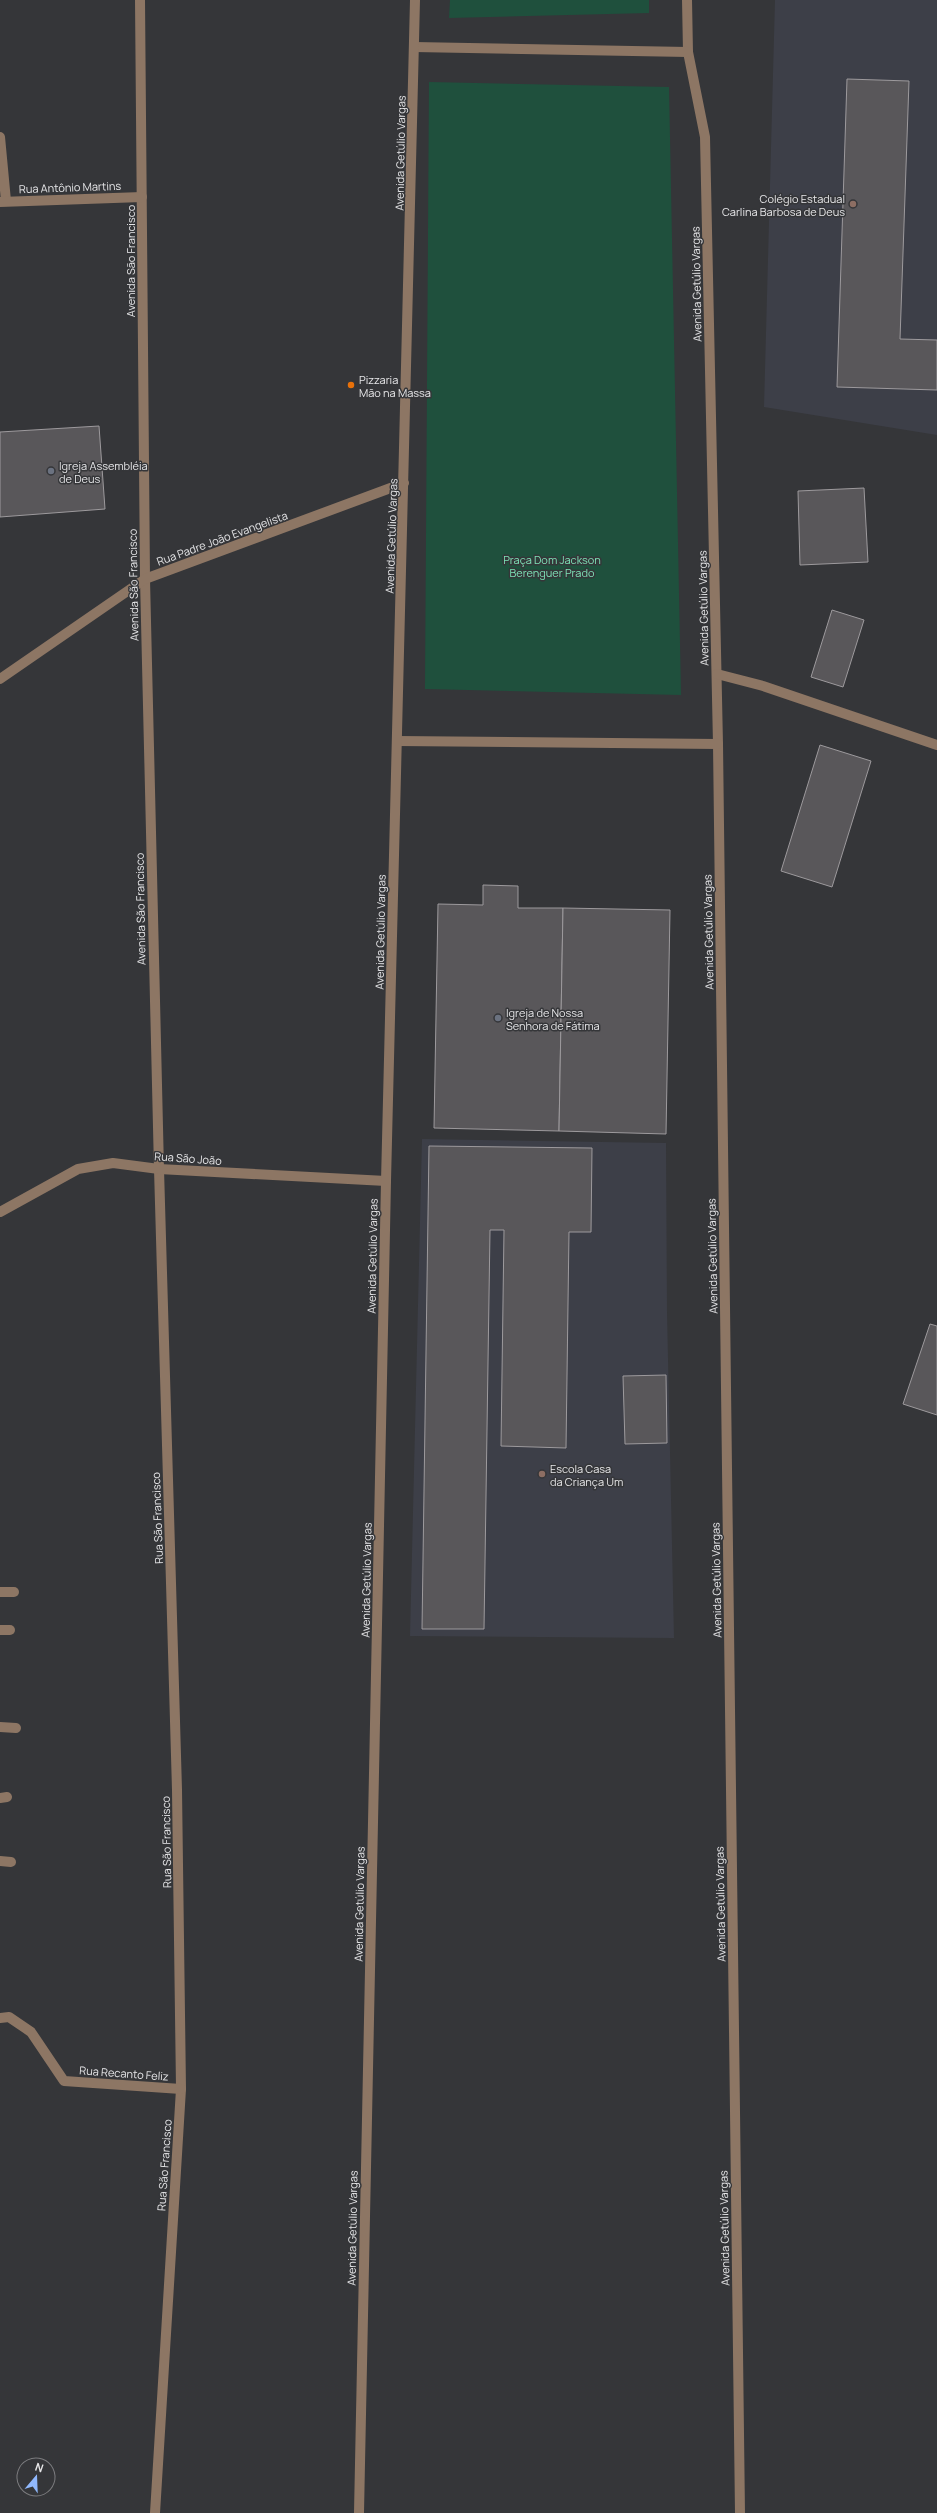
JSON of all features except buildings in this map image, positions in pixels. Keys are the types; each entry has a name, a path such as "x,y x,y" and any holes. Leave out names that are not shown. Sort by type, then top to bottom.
{"street":[{"name":"Avenida São Francisco","path":"140,0 145,579 159,1169"},
{"name":"Avenida Getúlio Vargas","path":"358,2513 386,1181 415,0"},
{"name":"Avenida Getúlio Vargas","path":"687,0 688,52 705,137 717,674 740,2513"},
{"path":"414,47 688,52"},
{"path":"0,137 3,202"},
{"name":"Rua Antônio Martins","path":"3,202 142,197"},
{"name":"Rua Padre João Evangelista","path":"0,679 145,579 404,483"},
{"path":"717,674 763,686 937,745"},
{"path":"397,741 718,744"},
{"name":"Rua São João","path":"0,1212 78,1169 113,1162 159,1169 386,1181"},
{"name":"Rua São Francisco","path":"154,2513 181,2090 177,1790 159,1169"},
{"path":"0,1592 14,1592"},
{"path":"0,1727 16,1728"},
{"path":"0,1861 11,1862"},
{"name":"Rua Recanto Feliz","path":"0,2018 9,2017 31,2032 64,2081 181,2090"}],"shaded area":[{"name":"Colégio Estadual Carlina Barbosa de Deus","path":"775,0 937,0 937,435 764,407"},
{"name":"Escola Casa da Criança Um","path":"422,1139 666,1143 667,1312 674,1638 410,1636"}],"green space":[{"path":"450,0 649,0 649,13 449,18"},
{"name":"Praça Dom Jackson Berenguer Prado","path":"429,82 669,87 681,695 425,689"}],"place":[{"name":"Colégio Estadual Carlina Barbosa de Deus","path":"853,204"},
{"name":"Pizzaria Mão na Massa","path":"351,385"},
{"name":"Igreja Assembléia de Deus","path":"51,471"},
{"name":"Igreja de Nossa Senhora de Fátima","path":"498,1018"},
{"name":"Escola Casa da Criança Um","path":"542,1474"}]}
